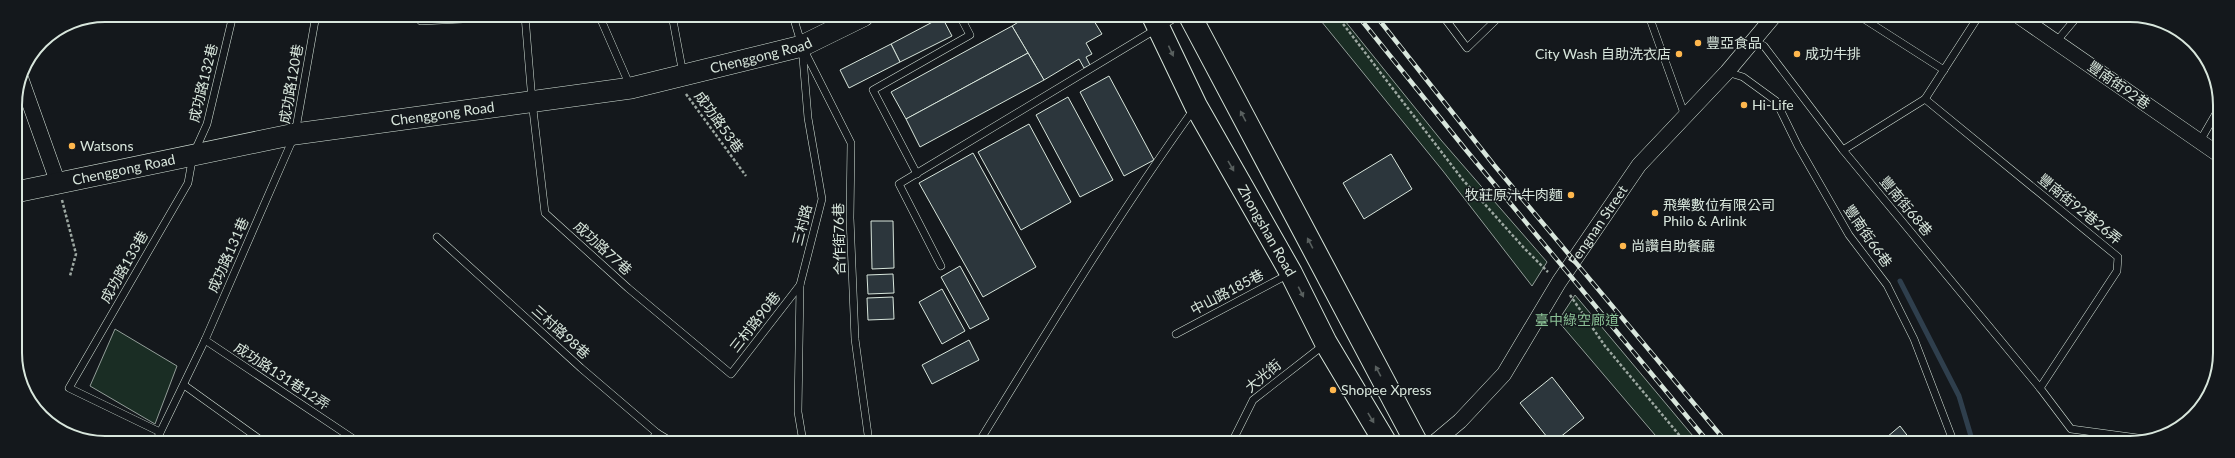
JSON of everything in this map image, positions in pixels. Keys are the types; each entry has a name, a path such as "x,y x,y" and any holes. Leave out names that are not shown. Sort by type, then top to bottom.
{"main road":[{"name":"Zhongshan Road","path":"1165,22 1196,106 1291,273 1326,343 1381,436"},
{"path":"1193,22 1413,436"}],"street":[{"name":"Chenggong Road","path":"22,191 295,134 631,88 802,46 851,22"},
{"name":"Fengnan Street","path":"1442,436 1460,421 1504,374 1559,282 1639,165 1727,72 1769,22"},
{"name":"豐南街92巷","path":"2027,22 2213,150"},
{"path":"24,88 58,183"}],"lane":[{"name":"成功路132巷","path":"193,155 207,124 231,22"},
{"name":"成功路120巷","path":"295,134 315,22"},
{"name":"成功路77巷","path":"525,22 532,101 545,213 628,288 731,374"},
{"path":"602,22 631,88"},
{"path":"673,22 684,76"},
{"name":"三村路","path":"795,22 802,46 808,118 822,199 800,285 798,412 802,436"},
{"path":"917,174 873,90 970,35 963,22"},
{"path":"941,266 899,184 1161,22"},
{"path":"1448,22 1468,48 1494,22"},
{"path":"1652,22 1685,116"},
{"path":"1869,22 1944,70"},
{"path":"1843,150 1925,99 1974,22"},
{"path":"2056,42 2073,22"},
{"name":"豐南街68巷","path":"1754,41 1764,46 1843,150 2040,388 2071,429 2123,436"},
{"name":"合作街76巷","path":"802,46 851,143 850,218 855,339 868,436"},
{"name":"豐南街66巷","path":"1727,72 1743,77 1776,101 1798,146 1849,236 1890,292 1914,339 1951,436"},
{"name":"豐南街92巷26弄","path":"1925,99 2118,257 2117,271 2040,388"},
{"path":"983,436 1063,306 1167,146 1196,106"},
{"path":"2200,141 2213,119"},
{"name":"成功路131巷","path":"158,436 205,340 295,134"},
{"name":"成功路133巷","path":"160,432 69,388 188,182 193,155"},
{"name":"三村路98巷","path":"437,237 581,368 662,436"},
{"name":"中山路185巷","path":"1176,334 1291,273"},
{"name":"三村路90巷","path":"731,374 800,285"},
{"name":"成功路131巷12弄","path":"205,340 350,436"},
{"name":"大光街","path":"1235,436 1253,400 1326,343"},
{"path":"184,385 255,436"}],"path":[{"path":"1342,22 1463,180 1524,248 1559,282 1605,346 1680,436"},
{"name":"成功路53巷","path":"684,76 686,94 746,176"},
{"path":"58,183 76,254 70,276"}],"green space":[{"name":"臺中綠空廊道","path":"1322,22 1346,22 1441,140 1547,262 1532,286 1443,171"},
{"name":"臺中綠空廊道","path":"1575,295 1693,436 1656,436 1558,321"},
{"path":"115,329 177,366 155,424 90,386"}],"building":[{"path":"933,22 945,22 952,36 900,62 891,44"},
{"path":"1018,22 1095,22 1102,34 1086,43 1092,54 1086,57 1090,65 1084,68 1079,59 1044,80 1012,26"},
{"path":"1012,26 1028,53 906,119 891,92"},
{"path":"891,44 900,62 849,88 840,70"},
{"path":"1028,53 1044,80 920,147 906,119"},
{"path":"1109,76 1154,160 1124,176 1080,92"},
{"path":"1068,97 1113,180 1080,197 1036,115"},
{"path":"1029,124 1071,202 1021,230 978,152"},
{"path":"973,153 1036,267 983,297 919,183"},
{"path":"1391,154 1412,189 1364,219 1343,183"},
{"path":"871,221 893,221 894,268 872,269"},
{"path":"960,266 989,319 970,329 941,277"},
{"path":"893,274 894,293 868,294 867,275"},
{"path":"942,289 965,331 942,344 919,302"},
{"path":"893,297 894,319 868,320 867,298"},
{"path":"969,340 979,360 932,384 922,365"},
{"path":"1552,377 1584,418 1562,436 1546,436 1520,403"},
{"path":"1900,426 1908,436 1888,436"}],"waterway":[{"path":"1900,281 1959,396 1971,436"}],"railway":[{"path":"1363,22 1466,150 1703,436"},
{"path":"1381,22 1494,165 1721,436"}],"place":[{"name":"豐亞食品","path":"1698,43"},
{"name":"City Wash 自助洗衣店","path":"1679,54"},
{"name":"成功牛排","path":"1797,54"},
{"name":"Hi-Life","path":"1744,105"},
{"name":"Watsons","path":"72,146"},
{"name":"牧莊原汁牛肉麵","path":"1571,195"},
{"name":"飛樂數位有限公司 Philo & Arlink","path":"1655,213"},
{"name":"尚讚自助餐廳","path":"1623,246"},
{"name":"Shopee Xpress","path":"1333,390"}]}
